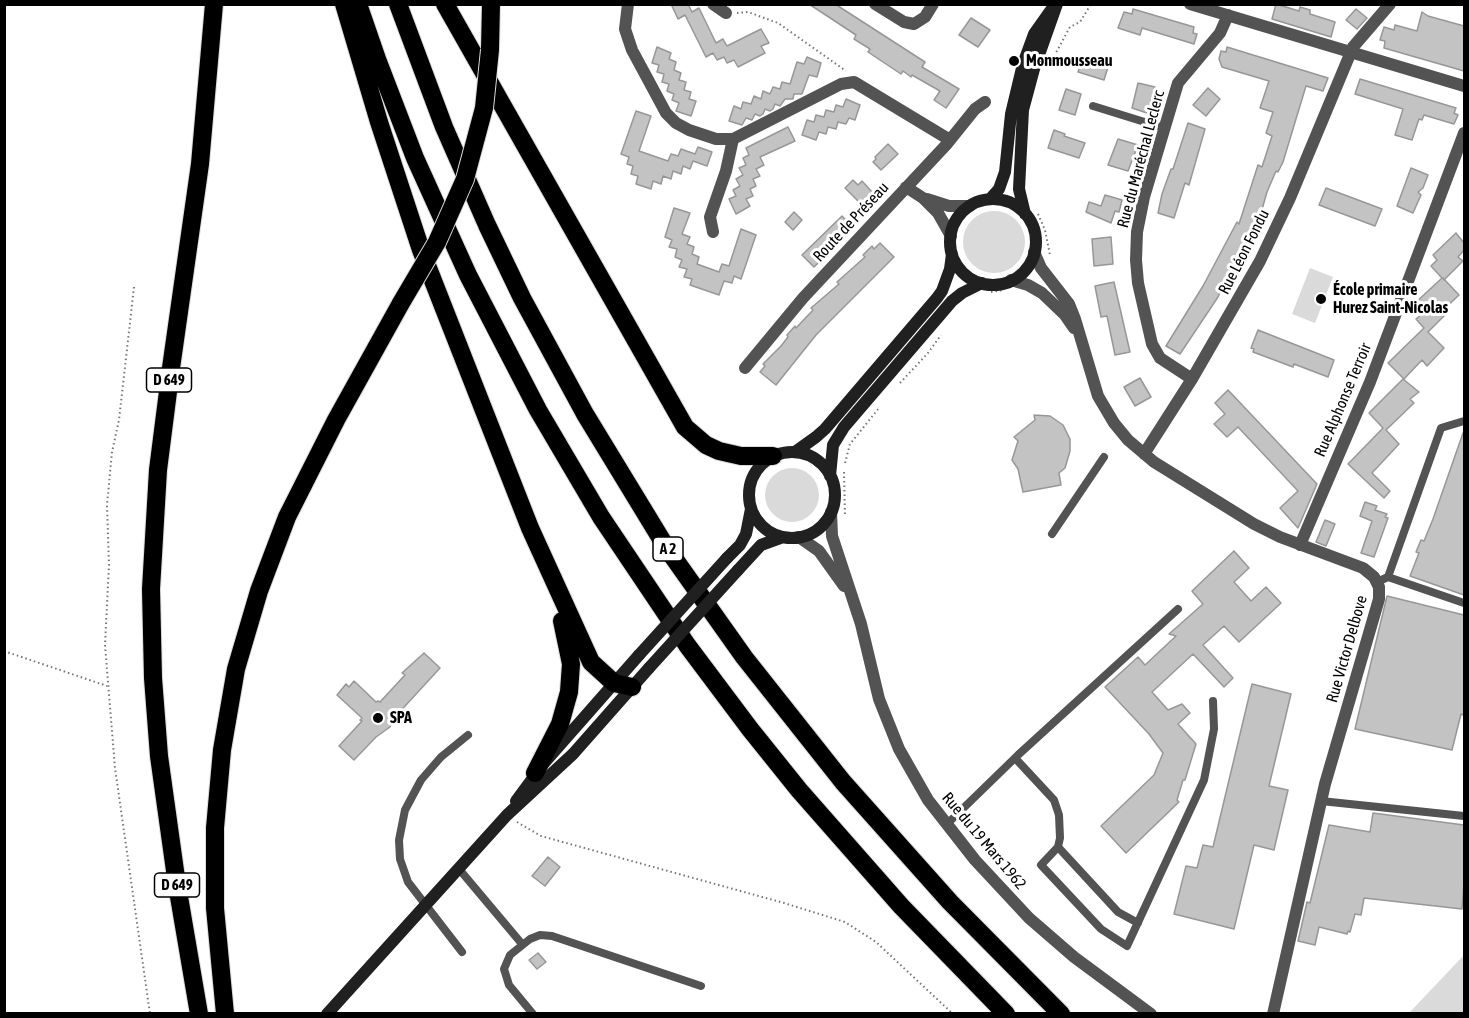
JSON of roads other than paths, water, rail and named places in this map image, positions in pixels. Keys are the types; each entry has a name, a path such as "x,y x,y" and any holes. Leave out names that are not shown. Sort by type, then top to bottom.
{"highway":[{"name":"D 649","path":"199,1014 177,885 159,756 151,628 152,561 157,488 167,391 201,153 214,4"},
{"path":"344,4 379,122 419,243 530,528 562,621 571,664 569,692 564,713 535,773"},
{"name":"A 2","path":"358,4 415,158 468,275 534,403 601,517 687,645 799,790 896,900 1006,1014"},
{"name":"A 2","path":"398,4 444,127 487,225 526,305 593,430 666,547 744,657 848,789 950,902 1061,1014"},
{"path":"445,4 685,427 706,445 719,451 741,456 773,456"},
{"name":"D 649","path":"224,1010 215,908 215,828 222,750 236,669 264,576 298,492 440,235 465,179 484,108 490,50 490,4"},
{"path":"530,528 588,657 601,673 623,685"}],"main road":[{"path":"327,1014 507,815 565,762 623,685 639,655 744,540 751,509 749,490 753,476 762,464 773,456 795,452 825,429 937,298 950,269 951,236 958,217 970,206 990,199 999,189 1005,172 1012,108 1027,53 1034,34 1056,4"},
{"path":"507,815 535,773 623,685 649,668 761,545 783,537 799,537 820,527 831,512 835,494 830,476 833,445 844,427 952,301 962,293 997,284 1011,285 1026,269 1034,252 1034,233 1031,213 1018,189 1023,110 1056,4"},
{"path":"990,199 1010,203 1031,213"},
{"path":"952,254 965,274 986,288"},
{"path":"795,452 816,459 830,476"},
{"path":"751,509 762,525 783,537"}],"street":[{"path":"628,4 625,22 628,42 666,113 676,123 689,130 716,138 733,139 841,84 854,82 950,140"},
{"path":"713,4 726,13"},
{"path":"875,4 908,24 918,22 931,8"},
{"path":"1190,4 1464,86"},
{"name":"Rue Léon Fondu","path":"1144,454 1192,379 1260,261 1290,198 1350,53 1361,36 1390,4"},
{"name":"Rue du Maréchal Leclerc","path":"1192,379 1161,358 1154,349 1137,271 1138,223 1180,79 1220,33 1228,15"},
{"name":"Route de Préseau","path":"745,368 803,298 950,140 975,109 985,102"},
{"name":"Rue Alphonse Terroir","path":"1300,545 1370,382 1464,133"},
{"path":"713,232 710,217 726,171 733,139"},
{"path":"906,187 923,198 941,217 951,236"},
{"path":"923,198 949,206 970,206"},
{"name":"Rue Victor Delbove","path":"1034,252 1041,268 1069,304 1094,386 1120,432 1144,454 1254,524 1300,545 1363,568 1382,579 1379,599 1321,801 1273,1014"},
{"name":"Rue Victor Delbove","path":"1011,285 1028,285 1042,293 1065,315 1080,336"},
{"path":"831,512 832,536 854,603"},
{"path":"799,537 824,556 854,603"},
{"name":"Rue du 19 Mars 1962","path":"854,603 879,699 891,730 914,777 946,825 995,884 1029,918 1074,957 1151,1014"}],"lane":[{"path":"1093,106 1164,128"},
{"path":"1464,422 1441,428 1382,579 1464,603"},
{"path":"1052,534 1104,457"},
{"path":"946,825 1015,758 1178,609"},
{"path":"1015,758 1054,800 1059,815 1058,848 1041,866 1101,929 1127,946 1204,780 1214,729 1213,700"},
{"path":"462,952 408,882 400,858 399,840 402,820 413,793 427,771 468,735"},
{"path":"1321,801 1464,816"},
{"path":"1058,848 1118,912 1138,923"},
{"path":"459,869 522,944"},
{"path":"533,1014 509,985 504,974 506,959 522,944 535,936 552,936 701,986"}],"place":[{"name":"Monmousseau","path":"1014,61"},
{"name":"École primaire Hurez Saint-Nicolas","path":"1321,299"},
{"name":"SPA","path":"378,718"}]}
